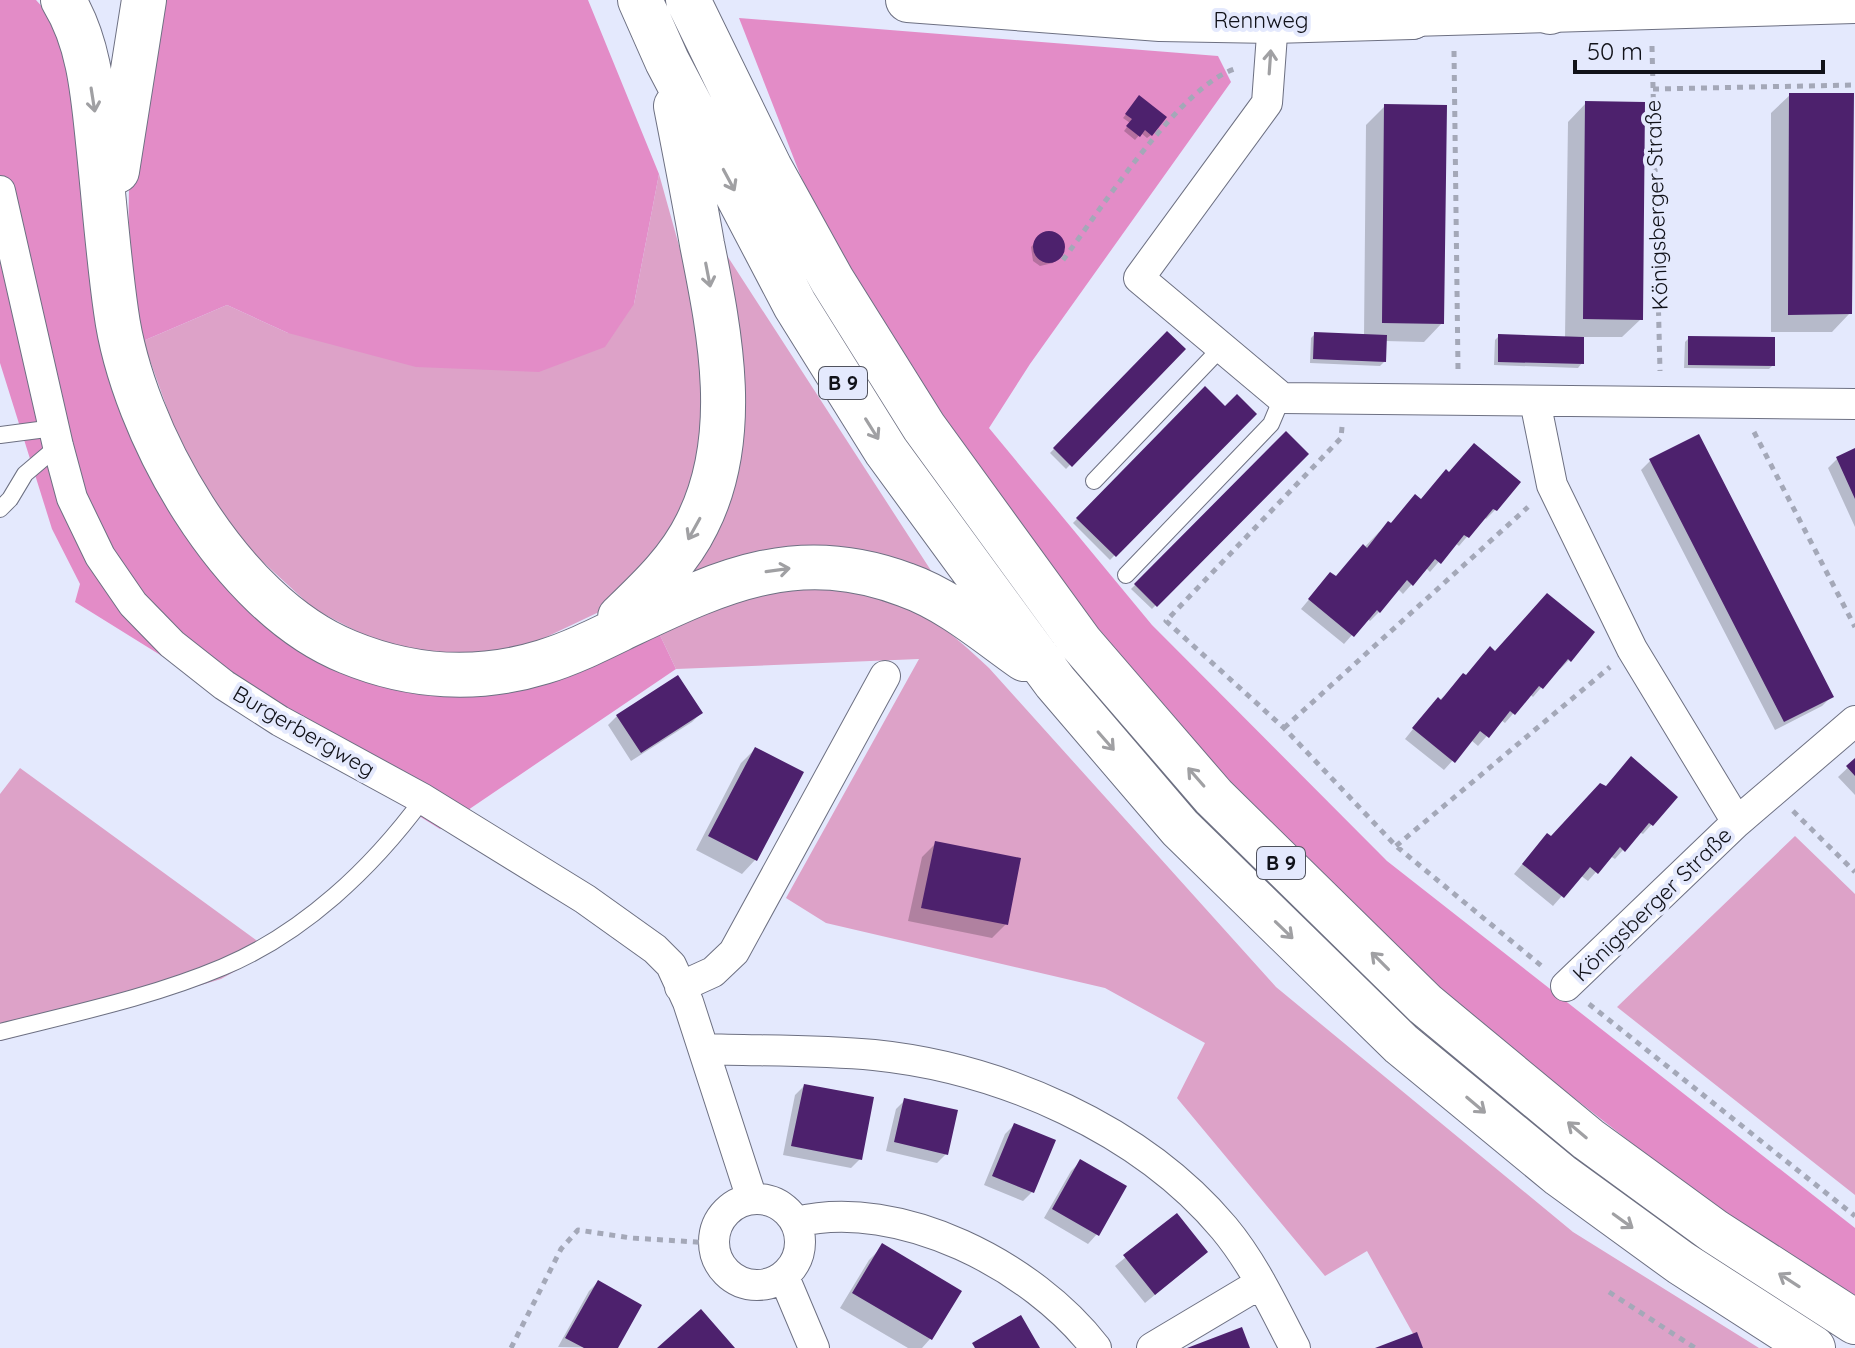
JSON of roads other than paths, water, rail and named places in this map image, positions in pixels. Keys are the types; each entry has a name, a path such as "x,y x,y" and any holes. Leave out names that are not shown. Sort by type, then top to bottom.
{"main road":[{"path":"63,0 85,49"},
{"path":"84,0 85,49 116,313 125,359 142,412 166,464 212,537 252,582 313,633 344,651 412,671 478,676 543,662 577,650 725,582 783,570 832,567 873,575 934,597 1055,682"},
{"path":"108,229 144,0"},
{"name":"B 9","path":"640,0 667,61 795,305 886,451 1055,682 1180,828 1401,1044 1560,1175 1681,1263 1813,1348"},
{"name":"B 9","path":"688,0 770,168 832,280 924,427 1081,643 1214,797 1425,1004 1588,1139 1714,1231 1855,1322"},
{"path":"704,0 724,77"},
{"name":"Rennweg","path":"908,0 1007,4 1283,27 1413,6"},
{"path":"577,650 649,590 676,558 698,523 712,484 721,444 723,400 716,314 667,61"}],"street":[{"name":"Rennweg","path":"1413,6 1651,9 1855,4"},
{"path":"1283,27 1267,103 1139,278 1282,398 1855,404"},
{"name":"Burgerbergweg","path":"0,191 72,498 100,556 133,604 172,644 224,685 280,721 423,799 585,899 655,949 671,965 680,987 704,1049 752,1199"},
{"name":"Königsberger Straße","path":"1535,401 1552,485 1632,649 1737,822"},
{"path":"680,987 713,972 734,952 885,676"},
{"name":"Königsberger Straße","path":"1566,986 1737,822 1855,721"},
{"path":"704,1049 874,1055 959,1069 1035,1095 1105,1129 1176,1179 1225,1229 1261,1283 1295,1348"},
{"path":"752,1199 769,1200 785,1209 796,1222 800,1245 798,1257 784,1277 771,1283 758,1285 732,1278 715,1257 715,1228 723,1213 736,1203 752,1199"},
{"path":"796,1222 821,1216 855,1217 908,1227 968,1247 1016,1275 1055,1303 1096,1348"},
{"path":"784,1277 814,1348"},
{"path":"1152,1348 1261,1283"}],"lane":[{"path":"1094,481 1221,348"},
{"path":"1126,575 1271,424 1282,398"},
{"path":"0,435 56,437"},
{"path":"0,509 56,437"},
{"path":"0,1032 124,1000 225,966 294,928 364,870 423,799"}]}
